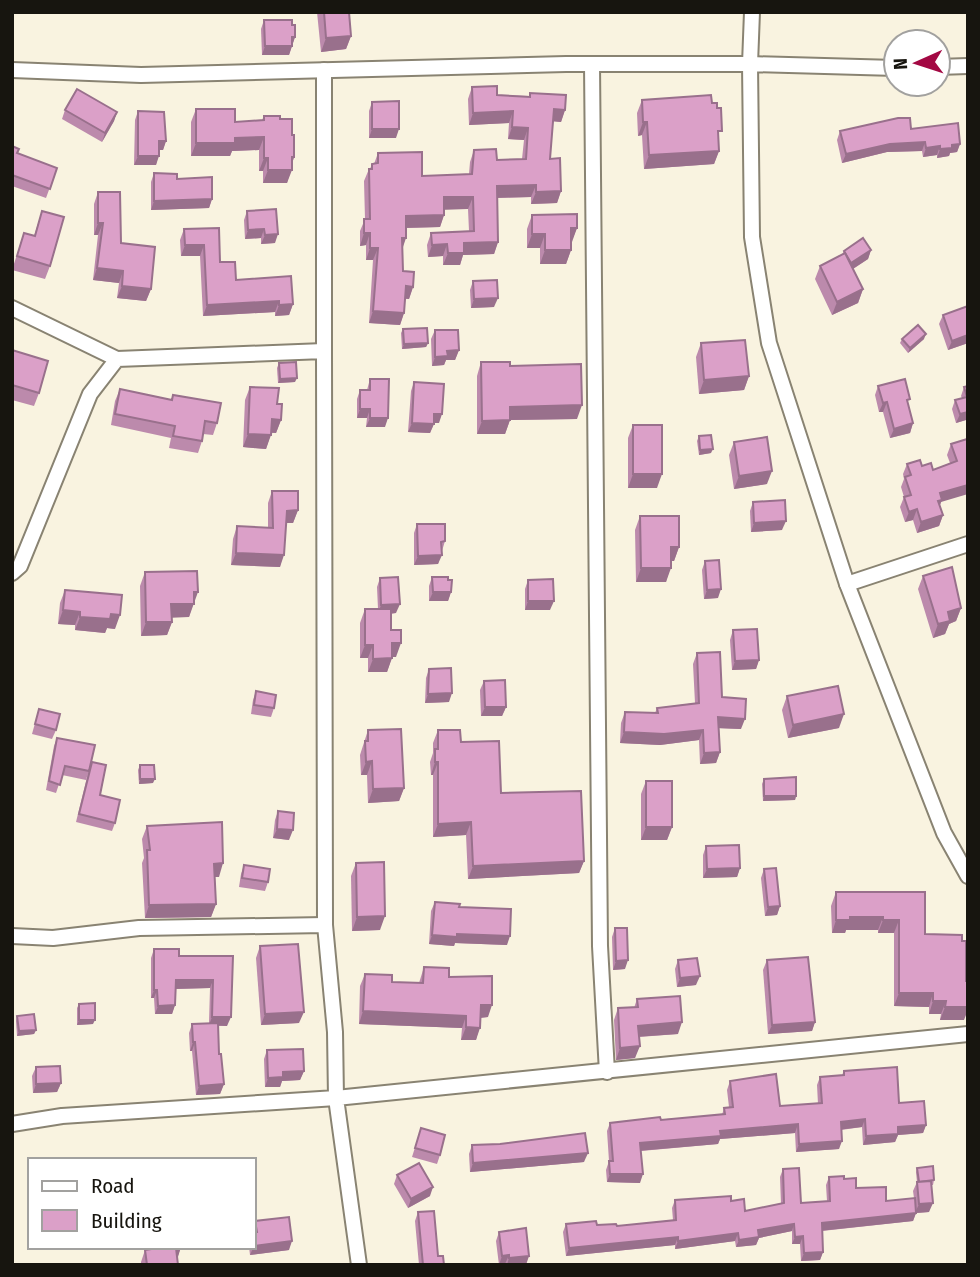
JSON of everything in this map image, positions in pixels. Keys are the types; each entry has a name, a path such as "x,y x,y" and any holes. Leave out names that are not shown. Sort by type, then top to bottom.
{"street":[{"path":"752,12 752,237 769,342 847,584 944,833 968,876"},
{"path":"592,64 600,946 607,1072"},
{"path":"12,70 141,75 592,64 882,68"},
{"path":"324,70 325,925 334,1032 336,1098 359,1265"},
{"path":"12,308 117,359 324,351"},
{"path":"12,573 20,566 90,394 117,359"},
{"path":"847,584 968,544"},
{"path":"12,936 53,938 139,928 325,925"},
{"path":"12,1124 62,1116 336,1098 968,1034"}],"building":[{"path":"324,12 349,12 351,36 326,38"},
{"path":"264,20 292,20 295,37 292,37 292,46 265,46"},
{"path":"497,86 497,95 566,95 565,110 554,109 550,159 560,158 561,191 536,192 536,185 497,186 498,242 464,243 464,253 448,253 447,244 432,245 431,233 474,231 473,197 444,197 444,215 406,216 406,238 402,238 403,271 414,272 413,287 406,286 404,313 373,311 378,248 370,248 370,233 364,233 364,219 370,219 369,169 372,169 372,164 378,163 378,153 422,152 422,176 472,174 474,150 496,149 497,160 526,159 528,128 512,127 513,111 473,113 472,87"},
{"path":"77,89 117,112 105,133 65,110"},
{"path":"711,95 712,103 717,103 717,108 721,108 719,151 649,155 647,122 643,122 642,100"},
{"path":"399,101 399,129 372,129 372,102"},
{"path":"196,109 235,109 235,122 264,120 264,116 292,119 292,170 268,170 268,158 264,158 264,137 235,138 235,143 196,143"},
{"path":"138,111 164,112 166,141 159,141 159,156 138,156"},
{"path":"898,118 910,118 911,129 958,123 960,144 940,149 940,146 926,148 925,142 890,144 846,154 840,131"},
{"path":"12,146 19,149 17,153 57,168 50,189 12,175"},
{"path":"154,173 177,174 177,179 212,177 212,199 154,201"},
{"path":"98,192 120,192 121,243 155,247 151,289 122,286 123,271 97,268 103,223 98,223"},
{"path":"276,209 278,234 265,235 264,229 248,230 247,211"},
{"path":"42,211 64,217 50,266 17,256 24,233 35,236"},
{"path":"577,214 577,228 571,228 571,250 545,250 545,234 532,234 532,215"},
{"path":"219,228 220,262 235,262 236,280 291,276 293,304 279,305 279,301 207,305 204,245 185,245 184,229"},
{"path":"863,238 871,250 851,263 844,251"},
{"path":"845,253 863,289 837,302 820,266"},
{"path":"497,280 498,298 474,299 473,281"},
{"path":"968,306 968,335 952,341 943,315"},
{"path":"918,325 926,334 910,348 902,339"},
{"path":"427,328 428,343 404,344 403,329"},
{"path":"435,330 458,330 459,350 447,351 448,356 435,357"},
{"path":"745,340 749,376 704,380 701,343"},
{"path":"12,350 48,361 39,393 12,385"},
{"path":"296,362 297,378 280,379 279,363"},
{"path":"481,362 510,362 510,366 581,364 582,405 510,407 510,420 482,421"},
{"path":"370,379 389,379 388,418 370,418 370,409 360,409 360,390 370,390"},
{"path":"905,379 913,423 894,429 887,402 883,403 878,386"},
{"path":"414,382 444,384 442,414 434,414 434,424 412,423"},
{"path":"968,386 968,412 960,414 955,400 967,397 964,387"},
{"path":"250,387 279,388 277,404 282,404 281,420 272,419 271,435 248,434"},
{"path":"120,389 172,400 173,395 221,403 217,423 205,421 202,441 173,436 175,426 115,414"},
{"path":"633,425 662,425 662,474 633,474"},
{"path":"711,435 713,449 700,450 699,436"},
{"path":"767,437 772,471 739,476 734,442"},
{"path":"967,439 968,485 940,493 942,500 938,501 943,515 921,522 917,509 909,512 904,497 911,495 905,477 911,475 907,464 920,460 922,466 931,463 933,470 957,461 951,444"},
{"path":"272,491 298,491 298,510 287,511 284,555 236,553 237,526 273,528"},
{"path":"785,500 786,521 754,523 753,502"},
{"path":"640,516 679,516 679,547 671,547 671,568 641,568"},
{"path":"417,524 445,524 445,541 441,542 442,555 418,556"},
{"path":"719,560 721,589 707,590 705,561"},
{"path":"952,567 961,608 948,612 950,621 938,624 923,576"},
{"path":"197,571 198,592 194,592 194,604 171,604 172,622 146,622 145,572"},
{"path":"398,577 400,604 381,605 380,578"},
{"path":"432,577 448,577 448,580 452,580 451,592 433,592"},
{"path":"553,579 554,601 528,601 528,580"},
{"path":"65,590 122,595 120,615 111,614 110,619 80,617 80,612 63,610"},
{"path":"365,609 391,609 391,630 401,630 401,643 392,643 392,658 373,659 373,645 365,645"},
{"path":"757,629 759,660 735,661 733,630"},
{"path":"720,652 722,697 746,699 745,719 718,717 720,752 704,753 703,730 664,734 624,732 625,712 658,713 657,708 699,703 697,653"},
{"path":"451,668 452,693 428,694 429,669"},
{"path":"505,680 506,707 485,707 484,681"},
{"path":"838,686 844,714 793,725 787,696"},
{"path":"256,691 276,695 274,708 254,705"},
{"path":"39,709 60,714 56,730 35,724"},
{"path":"401,729 404,788 373,789 372,761 366,762 365,741 368,741 368,730"},
{"path":"438,730 460,730 461,742 499,741 501,793 581,791 584,861 473,866 471,822 438,824 438,762 435,762 435,749 438,749"},
{"path":"57,738 95,745 89,771 65,766 60,785 49,781"},
{"path":"92,762 106,765 100,795 120,800 115,823 79,814"},
{"path":"140,765 154,765 155,779 140,779"},
{"path":"796,777 796,796 764,796 764,779"},
{"path":"646,781 672,781 672,827 646,827"},
{"path":"278,811 294,813 293,830 277,829"},
{"path":"222,822 223,863 214,864 216,904 149,905 147,850 150,850 147,826"},
{"path":"739,845 740,868 707,869 706,846"},
{"path":"384,862 385,916 357,917 356,863"},
{"path":"244,865 270,869 268,882 242,878"},
{"path":"776,868 780,906 768,907 764,869"},
{"path":"836,892 925,892 925,934 962,935 962,941 966,941 968,1007 945,1007 946,1001 933,1001 933,993 899,993 899,920 850,917 850,920 836,920"},
{"path":"435,902 460,904 459,907 511,909 510,936 432,935"},
{"path":"615,928 627,928 628,960 616,961"},
{"path":"298,944 304,1012 265,1014 260,946"},
{"path":"154,949 179,949 179,956 233,956 231,1017 212,1017 213,980 176,980 175,1005 158,1006 157,990 154,990"},
{"path":"808,957 815,1022 772,1025 767,960"},
{"path":"697,958 700,976 680,978 678,960"},
{"path":"424,967 449,968 449,977 492,976 492,1005 481,1005 480,1028 466,1027 466,1016 363,1011 365,974 392,975 392,982 423,983"},
{"path":"680,996 682,1022 638,1026 640,1046 620,1048 618,1008 638,1007 637,999"},
{"path":"95,1003 95,1020 79,1020 79,1004"},
{"path":"34,1014 36,1030 19,1031 17,1016"},
{"path":"218,1023 224,1084 199,1086 192,1024"},
{"path":"303,1049 304,1071 283,1072 283,1077 268,1078 267,1050"},
{"path":"60,1066 61,1083 36,1084 36,1067"},
{"path":"897,1067 899,1103 924,1101 926,1125 898,1127 898,1134 866,1136 865,1119 841,1122 842,1141 799,1144 798,1124 720,1131 721,1136 640,1143 643,1174 610,1174 609,1161 613,1161 610,1123 725,1114 724,1108 733,1107 730,1081 776,1074 780,1106 822,1103 820,1077 844,1075 844,1071"},
{"path":"421,1128 445,1135 440,1155 415,1148"},
{"path":"585,1133 588,1153 473,1163 472,1145"},
{"path":"419,1163 433,1187 411,1199 397,1175"},
{"path":"933,1166 934,1180 919,1182 917,1168"},
{"path":"799,1168 801,1203 830,1201 829,1177 844,1176 844,1179 856,1178 856,1188 886,1187 886,1201 915,1198 916,1213 822,1223 823,1252 804,1253 803,1236 795,1237 794,1224 758,1230 759,1237 739,1240 738,1233 678,1241 678,1237 569,1248 566,1224 596,1221 597,1225 617,1226 676,1220 675,1200 731,1196 731,1201 744,1199 745,1211 784,1203 783,1169"},
{"path":"931,1181 933,1203 919,1204 917,1182"},
{"path":"434,1211 438,1256 443,1256 444,1265 423,1265 418,1212"},
{"path":"289,1217 292,1241 256,1246 256,1221"},
{"path":"526,1228 529,1256 502,1256 499,1232"},
{"path":"176,1249 178,1265 147,1265 145,1250"}]}
